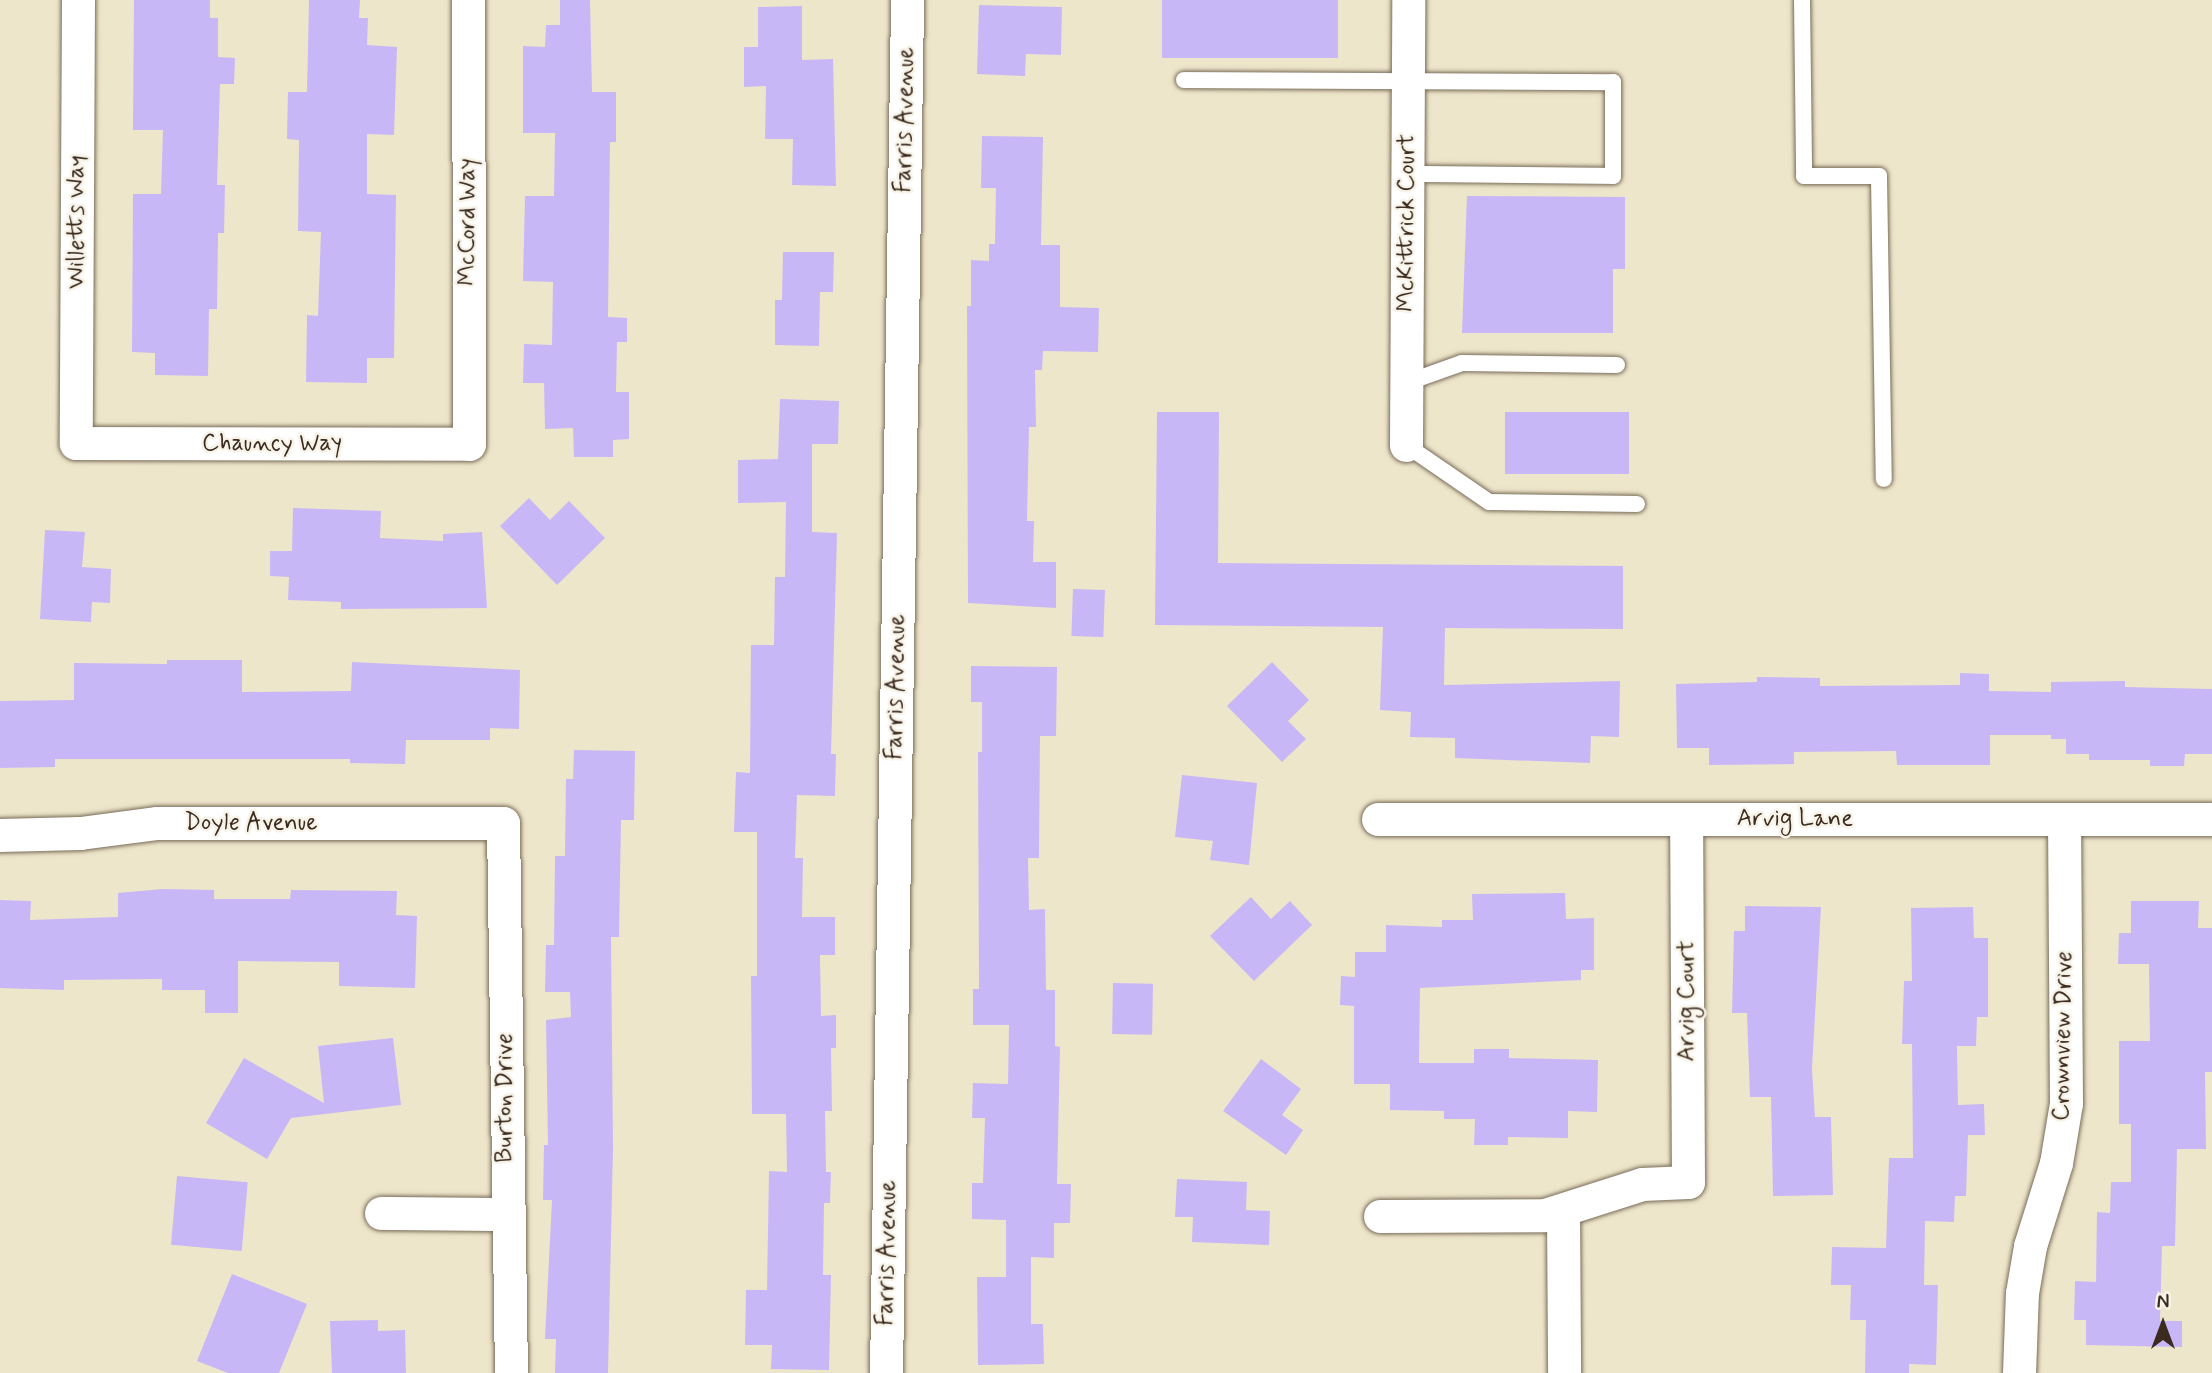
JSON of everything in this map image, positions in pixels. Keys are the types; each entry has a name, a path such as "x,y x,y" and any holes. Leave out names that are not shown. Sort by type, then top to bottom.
{"street":[{"name":"Willetts Way","path":"76,443 78,0"},
{"name":"McCord Way","path":"468,0 468,444"},
{"name":"Farris Avenue","path":"886,1373 906,0"},
{"name":"McKittrick Court","path":"1406,445 1408,0"},
{"name":"Chauncy Way","path":"76,443 468,444"},
{"name":"Arvig Lane","path":"1378,819 2212,819"},
{"name":"Arvig Court","path":"1563,1212 1642,1184 1688,1182 1686,819"},
{"name":"Crownview Drive","path":"2019,1373 2022,1293 2030,1246 2056,1163 2066,1103 2064,820"},
{"name":"Doyle Avenue","path":"0,835 80,833 157,824 503,824"},
{"name":"Burton Drive","path":"503,824 506,1214 511,1373"},
{"path":"1380,1216 1563,1212 1564,1373"},
{"path":"381,1213 506,1214"}],"lane":[{"path":"1802,0 1804,176 1879,176 1884,479"},
{"path":"1184,80 1613,82 1613,176 1407,174"},
{"path":"1406,383 1462,363 1617,365"},
{"path":"1406,445 1489,502 1637,504"}],"building":[{"path":"134,0 210,0 210,18 218,18 218,57 235,58 234,84 220,84 217,185 225,185 224,233 218,233 217,309 209,309 208,376 155,375 155,353 132,352 133,194 161,194 163,130 133,130"},
{"path":"309,0 360,0 359,18 368,18 367,45 397,47 394,135 367,134 367,194 396,195 394,358 367,358 367,383 306,382 307,315 318,316 321,232 298,231 299,140 287,139 288,92 307,92"},
{"path":"560,0 590,0 592,92 616,92 616,142 610,142 608,317 627,318 627,342 617,342 616,392 629,392 629,439 613,440 613,457 574,457 573,428 545,429 544,383 523,383 524,344 552,345 553,282 523,281 525,196 554,196 555,133 523,133 523,46 545,47 546,25 560,25"},
{"path":"1162,0 1338,0 1338,58 1162,58"},
{"path":"979,5 1062,7 1061,55 1026,54 1025,76 977,74"},
{"path":"802,6 802,60 833,59 836,186 792,185 793,139 765,139 766,86 744,87 744,47 758,47 758,7"},
{"path":"982,136 1043,137 1041,245 1060,245 1060,307 1099,308 1098,352 1043,351 1042,370 1035,370 1036,427 1029,427 1027,521 1034,521 1033,562 1056,562 1056,608 968,603 967,306 971,306 971,260 989,261 989,244 995,244 996,188 981,188"},
{"path":"1467,196 1625,197 1625,269 1613,269 1613,333 1462,333"},
{"path":"783,252 834,252 833,292 820,292 819,346 775,345 775,300 782,300"},
{"path":"780,399 839,401 838,444 812,444 812,532 837,533 831,754 836,754 835,796 797,795 795,858 803,858 802,917 835,917 835,955 820,955 821,1016 836,1015 836,1048 831,1048 832,1111 825,1111 826,1172 831,1172 830,1203 824,1203 823,1275 831,1275 829,1370 771,1369 772,1345 745,1345 746,1290 767,1290 769,1171 787,1172 786,1114 752,1114 751,976 757,976 757,832 734,832 736,772 750,773 751,645 774,645 775,577 785,577 786,502 738,503 738,460 778,459"},
{"path":"1157,412 1219,412 1218,563 1623,566 1623,629 1445,628 1444,685 1620,681 1619,737 1591,736 1590,763 1455,758 1455,738 1410,737 1411,712 1380,710 1383,627 1155,625"},
{"path":"1505,412 1629,412 1629,474 1505,474"},
{"path":"529,498 550,520 569,501 605,538 557,585 500,526"},
{"path":"293,508 381,511 380,538 443,541 443,534 482,532 487,608 341,609 341,602 288,600 289,577 270,576 270,551 292,551"},
{"path":"45,530 85,532 82,567 111,569 110,603 92,602 91,622 40,619"},
{"path":"1073,589 1105,590 1103,637 1071,636"},
{"path":"167,660 242,660 242,692 351,691 352,662 520,670 519,729 490,728 490,740 406,740 405,764 350,763 350,759 55,759 55,767 0,768 0,701 74,700 74,663 167,664"},
{"path":"1272,662 1309,700 1288,721 1306,739 1282,762 1227,706"},
{"path":"971,666 1057,667 1056,736 1040,736 1039,858 1028,858 1029,910 1045,909 1046,990 1055,990 1055,1046 1060,1047 1057,1184 1071,1184 1070,1223 1054,1223 1054,1258 1031,1257 1031,1324 1043,1324 1044,1364 978,1365 977,1277 1006,1277 1006,1220 972,1219 972,1183 983,1183 985,1118 972,1118 973,1083 1008,1084 1009,1025 973,1025 973,989 979,989 978,752 982,752 982,702 971,702"},
{"path":"1960,673 1989,674 1989,691 2051,692 2051,682 2125,681 2125,687 2212,689 2212,754 2185,754 2184,766 2150,766 2150,760 2089,760 2089,754 2066,754 2066,739 2051,739 2051,735 1990,735 1990,765 1897,765 1896,751 1794,752 1794,764 1709,765 1709,748 1677,748 1676,684 1757,682 1757,677 1820,678 1820,686 1960,685"},
{"path":"574,750 635,751 634,820 621,820 619,937 611,937 613,1148 608,1373 555,1373 556,1339 545,1339 552,1200 543,1200 544,1145 548,1145 546,1020 571,1017 570,992 545,992 546,945 554,945 555,856 565,856 566,779 573,779"},
{"path":"1182,775 1257,783 1249,865 1210,860 1213,841 1175,837"},
{"path":"163,889 214,890 214,899 290,899 291,890 397,891 396,915 417,916 415,988 339,986 339,962 238,961 238,1013 205,1013 205,990 162,990 162,979 64,980 64,990 0,988 0,900 31,901 30,920 118,917 118,893"},
{"path":"1565,893 1566,919 1594,918 1594,970 1581,970 1581,980 1420,988 1419,1063 1474,1063 1474,1049 1509,1049 1509,1058 1598,1060 1597,1112 1568,1111 1568,1138 1508,1137 1508,1145 1474,1145 1475,1119 1444,1119 1444,1111 1390,1110 1390,1084 1354,1084 1354,1006 1340,1005 1341,976 1355,977 1355,952 1386,952 1386,925 1442,927 1442,920 1473,920 1472,894"},
{"path":"1251,897 1271,919 1290,901 1312,925 1254,981 1210,936"},
{"path":"2131,901 2199,901 2198,928 2212,928 2212,1072 2205,1072 2206,1149 2177,1149 2175,1246 2162,1246 2160,1321 2182,1321 2182,1347 2086,1345 2086,1320 2074,1320 2075,1281 2096,1282 2097,1212 2110,1213 2111,1182 2131,1182 2131,1124 2119,1124 2119,1041 2150,1041 2149,964 2118,964 2119,933 2131,933"},
{"path":"1745,906 1821,907 1812,1069 1815,1117 1831,1117 1833,1195 1773,1196 1771,1097 1750,1097 1747,1013 1732,1013 1734,931 1745,931"},
{"path":"1973,907 1974,938 1988,938 1988,1017 1977,1017 1976,1046 1957,1046 1958,1105 1984,1104 1985,1135 1968,1135 1966,1196 1955,1196 1954,1222 1925,1221 1924,1285 1938,1285 1936,1365 1909,1364 1909,1373 1865,1373 1866,1320 1850,1320 1851,1285 1831,1285 1832,1247 1886,1248 1889,1158 1913,1158 1912,1044 1902,1044 1904,981 1912,981 1911,908"},
{"path":"1113,983 1153,984 1152,1035 1112,1034"},
{"path":"393,1038 401,1105 291,1118 267,1159 206,1123 244,1058 324,1103 318,1046"},
{"path":"1261,1059 1301,1089 1282,1115 1303,1130 1286,1155 1223,1111"},
{"path":"177,1176 248,1182 242,1251 171,1245"},
{"path":"1177,1179 1247,1182 1246,1210 1270,1211 1269,1245 1192,1242 1193,1217 1175,1217"},
{"path":"232,1274 307,1304 279,1373 228,1373 197,1361"},
{"path":"378,1320 378,1331 405,1330 406,1373 332,1373 330,1321"}]}
